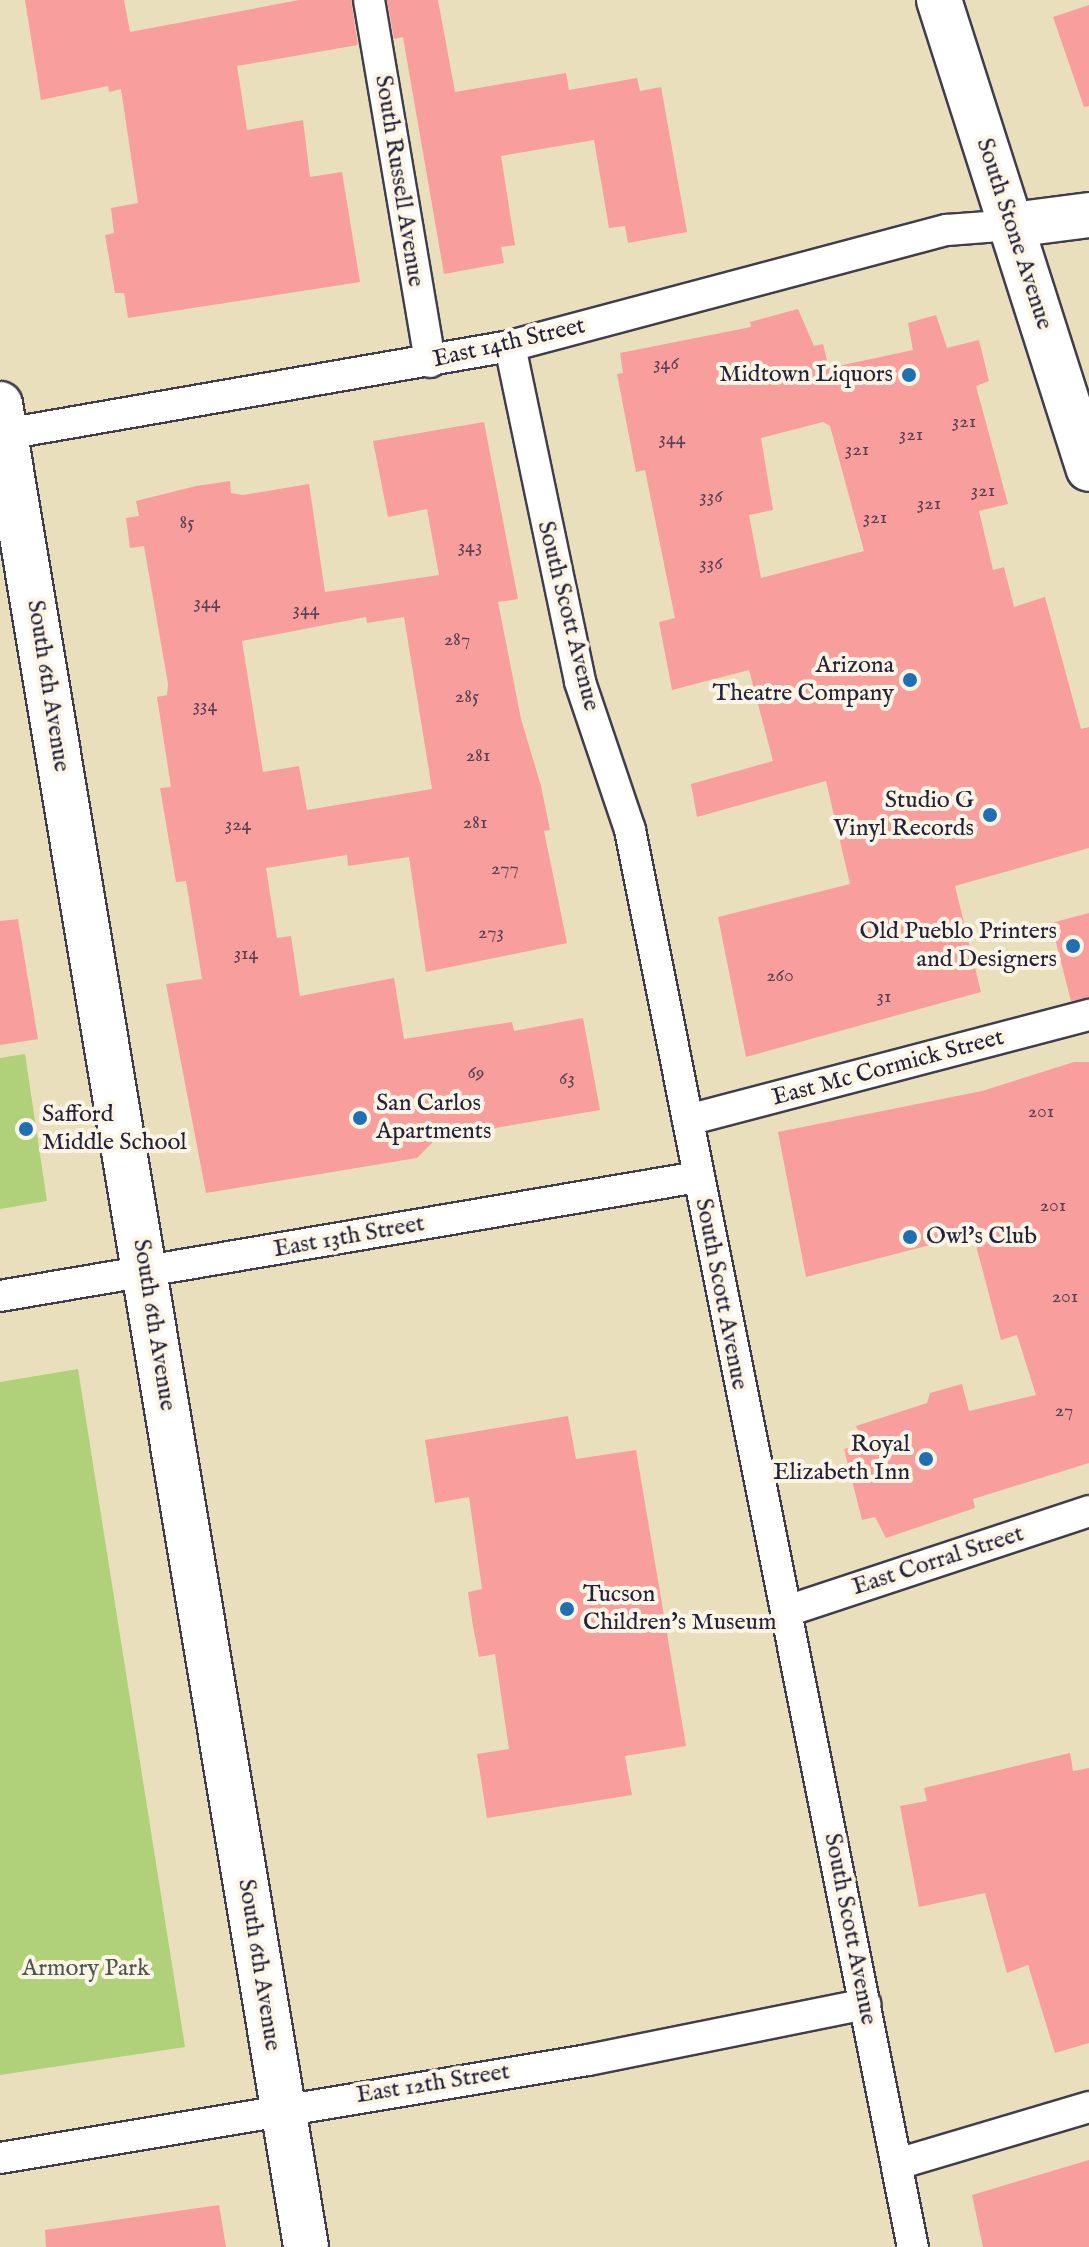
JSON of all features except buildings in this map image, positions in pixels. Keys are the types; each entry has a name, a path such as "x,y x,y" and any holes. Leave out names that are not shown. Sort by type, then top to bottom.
{"main road":[{"name":"South Stone Avenue","path":"939,0 1089,469"},
{"path":"1012,225 1089,215"},
{"name":"South 6th Avenue","path":"2,425 146,1272 306,2247"}],"street":[{"name":"South Russell Avenue","path":"369,0 430,362"},
{"name":"East 14th Street","path":"2,425 430,362 510,346 947,230 1012,225"},
{"name":"South Scott Avenue","path":"510,346 580,682 630,830 913,2247"},
{"name":"East Mc Cormick Street","path":"688,1120 1089,1015"},
{"name":"East 13th Street","path":"0,1296 698,1177"},
{"name":"East Corral Street","path":"787,1611 1089,1511"},
{"name":"East 12th Street","path":"0,2158 283,2108 588,2060 865,2004"},
{"path":"897,2164 1089,2107"}],"green space":[{"name":"Safford Middle School","path":"25,1054 47,1201 0,1209 0,1058"},
{"name":"Armory Park","path":"78,1369 185,2047 0,2075 0,1382"}],"place":[{"name":"Midtown Liquors","path":"909,375"},
{"name":"Arizona Theatre Company","path":"910,680"},
{"name":"Studio G Vinyl Records","path":"990,815"},
{"name":"Old Pueblo Printers and Designers","path":"1073,946"},
{"name":"San Carlos Apartments","path":"360,1118"},
{"name":"Safford Middle School","path":"26,1129"},
{"name":"Owl's Club","path":"910,1237"},
{"name":"Royal Elizabeth Inn","path":"926,1459"},
{"name":"Tucson Children's Museum","path":"567,1609"}]}
